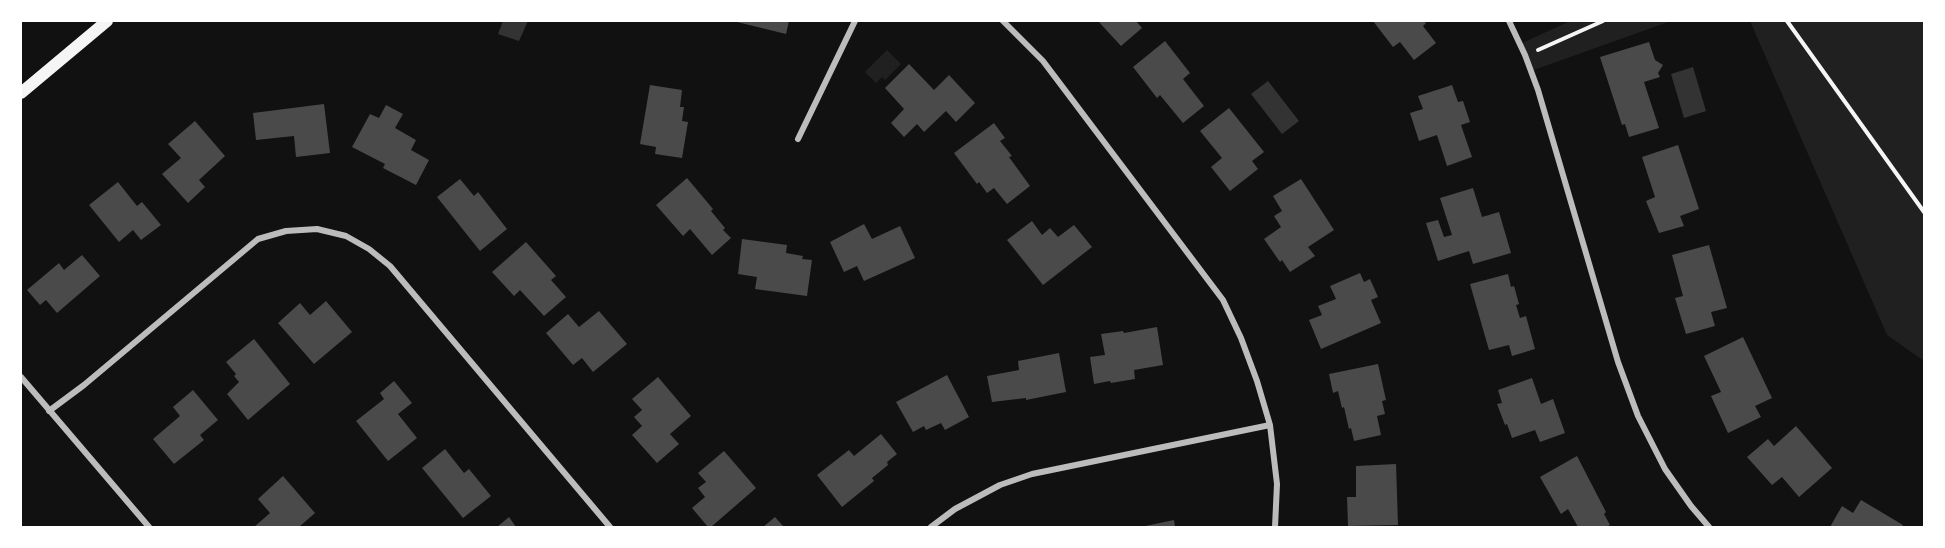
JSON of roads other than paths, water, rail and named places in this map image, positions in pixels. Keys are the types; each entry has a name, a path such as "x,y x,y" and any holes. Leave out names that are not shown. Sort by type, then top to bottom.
{"main road":[{"path":"21,93 107,21"}],"street":[{"path":"798,139 855,21"},
{"path":"1003,21 1043,61 1223,300 1241,338 1270,425 1277,484 1275,527"},
{"path":"1509,21 1538,90 1618,362 1638,416 1665,469 1691,507 1709,527"},
{"path":"50,411 258,239 286,231 317,229 346,236 369,249 390,266 610,527"},
{"path":"21,377 149,527"},
{"path":"931,527 964,504 1000,485 1032,474 1270,425"}]}
